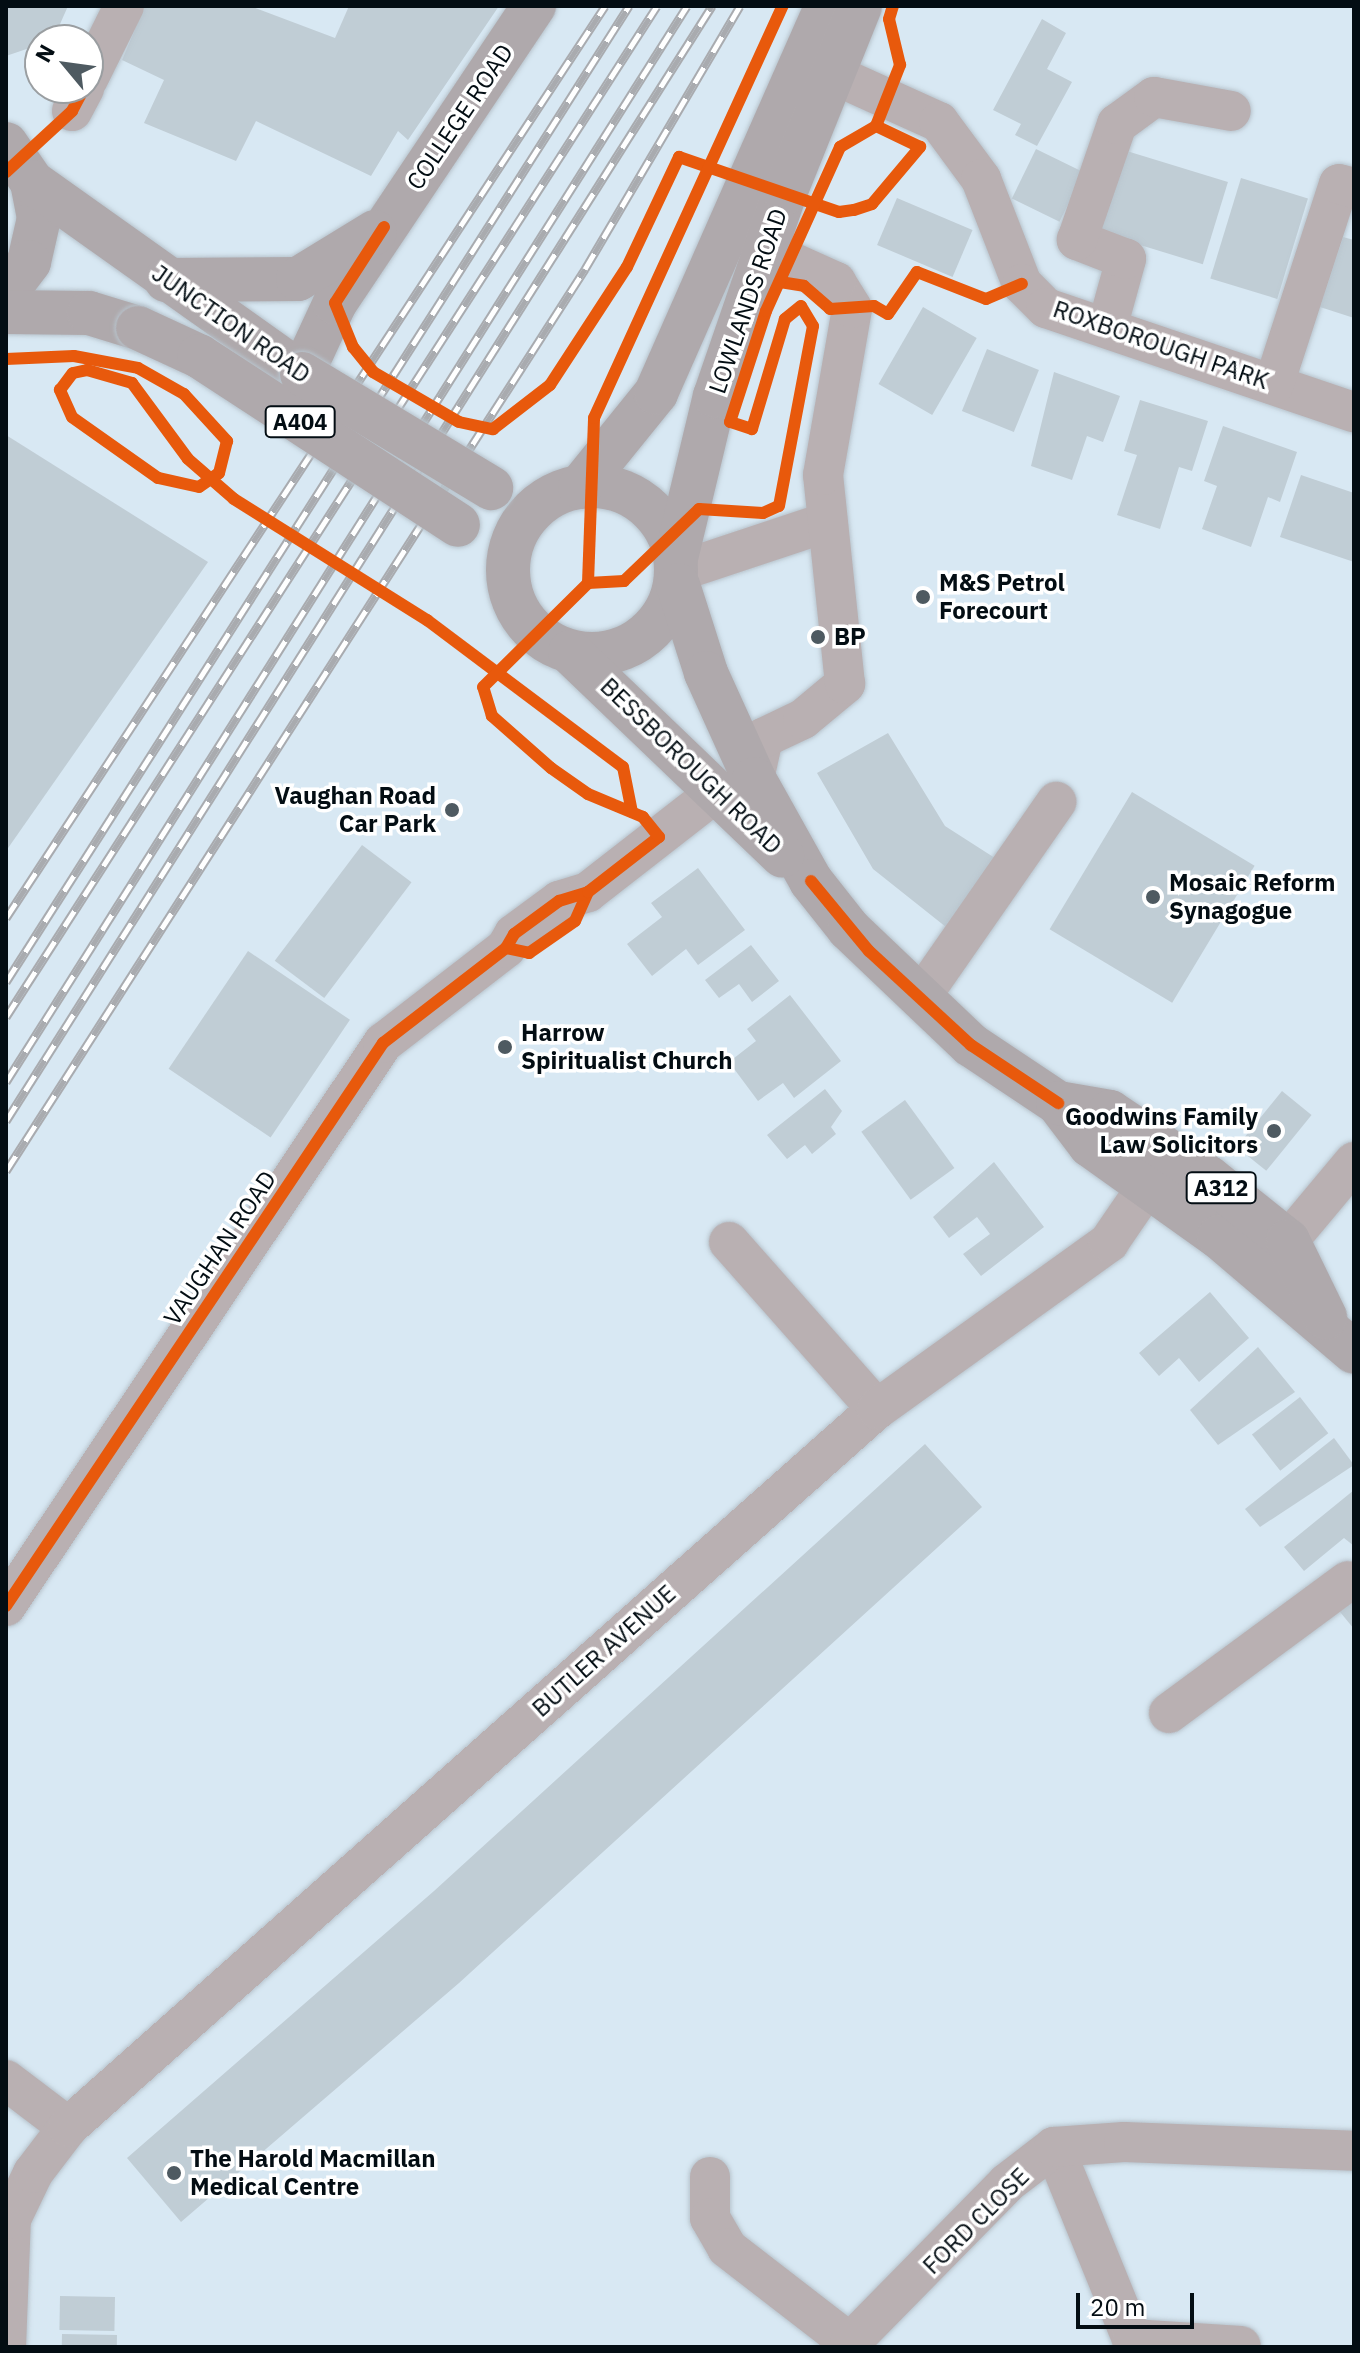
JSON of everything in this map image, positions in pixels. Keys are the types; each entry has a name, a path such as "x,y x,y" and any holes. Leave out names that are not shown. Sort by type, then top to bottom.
{"main road":[{"name":"COLLEGE ROAD","path":"302,374 335,303 534,6"},
{"name":"LOWLANDS ROAD","path":"677,572 715,396 765,250 816,66 827,6"},
{"name":"LOWLANDS ROAD","path":"575,488 656,393 723,231 816,66 860,6"},
{"path":"6,144 32,182 39,218 29,262 6,293"},
{"name":"JUNCTION ROAD","path":"32,182 302,374 491,488 523,495 575,488"},
{"name":"COLLEGE ROAD","path":"166,280 298,279 384,227"},
{"path":"723,231 765,250"},
{"name":"JUNCTION ROAD","path":"6,312 89,313 138,328 199,356 458,525 506,581"},
{"path":"599,486 644,503 666,528 677,572 641,637 597,655 570,652 521,619 506,581 516,536 541,501 575,488 599,486"},
{"name":"BESSBOROUGH ROAD","path":"677,572 734,786"},
{"name":"BESSBOROUGH ROAD","path":"570,652 734,786 811,881 920,998 971,1045 1058,1103 1090,1145 1344,1342"},
{"name":"BESSBOROUGH ROAD","path":"1058,1103 1110,1112 1288,1241 1344,1342"}],"street":[{"path":"104,46 124,6"},
{"name":"ROXBOROUGH PARK","path":"816,66 939,122 981,179 1022,284 1046,308 1354,412"},
{"path":"1107,328 1126,259 1077,240 1117,124 1154,97 1231,111"},
{"path":"1274,384 1339,184 1354,188"},
{"path":"734,786 763,738 803,719 845,684 824,523 823,475 852,308 836,282 765,250"},
{"path":"677,572 824,523"},
{"name":"VAUGHAN ROAD","path":"6,1606 383,1043 506,948 514,934 559,901 588,892 734,786"},
{"path":"920,998 1056,802"},
{"path":"1288,1241 1354,1162"},
{"name":"BUTLER AVENUE","path":"6,2347 11,2219 33,2173 68,2127 877,1409 1109,1242 1146,1188"},
{"path":"729,1242 877,1409"},
{"path":"1169,1713 1348,1581"},
{"path":"6,2080 68,2127"},
{"path":"1241,2346 1132,2339 1054,2147 1124,2142 1354,2151"},
{"name":"FORD CLOSE","path":"710,2177 710,2218 727,2248 850,2343 1007,2183 1054,2147"}],"building":[{"path":"6,6 68,6 60,24 24,24 24,50 6,56"},
{"path":"145,6 250,6 335,38 349,6 499,6 408,140 398,131 371,176 256,121 236,161 144,123 164,80 122,60"},
{"path":"1042,19 1066,33 1047,69 1072,82 1037,146 1015,135 1021,124 993,110"},
{"path":"1117,148 1228,182 1203,264 1092,230"},
{"path":"1036,149 1084,172 1060,222 1012,198"},
{"path":"1241,178 1308,198 1277,299 1210,278"},
{"path":"897,198 972,230 953,277 877,245"},
{"path":"1343,237 1354,240 1354,318 1320,307"},
{"path":"923,307 977,338 932,415 878,384"},
{"path":"987,349 1039,370 1014,432 962,411"},
{"path":"1054,372 1120,396 1103,442 1087,436 1072,480 1031,466"},
{"path":"1140,400 1208,421 1192,471 1179,467 1160,529 1117,515 1137,455 1124,451"},
{"path":"1223,426 1297,452 1280,502 1268,497 1251,547 1202,529 1217,486 1204,481"},
{"path":"6,435 208,562 6,851"},
{"path":"1301,475 1354,493 1354,562 1280,537"},
{"path":"888,733 945,826 998,860 951,931 873,869 817,773"},
{"name":"Mosaic Reform Synagogue","path":"1132,792 1255,866 1172,1003 1050,929"},
{"path":"362,845 412,882 324,998 275,961"},
{"path":"698,868 745,930 698,965 686,949 652,976 627,944 662,917 651,903"},
{"path":"751,945 779,981 752,1002 739,984 719,998 705,980"},
{"path":"248,951 350,1020 271,1138 169,1069"},
{"path":"790,995 841,1061 794,1098 783,1083 758,1101 729,1062 756,1041 747,1029"},
{"path":"825,1089 842,1111 831,1127 836,1134 812,1154 805,1145 787,1159 767,1135"},
{"name":"Goodwins Family Law Solicitors","path":"1282,1091 1312,1115 1266,1171 1237,1147"},
{"path":"905,1100 954,1168 911,1200 861,1132"},
{"path":"994,1162 1044,1227 981,1276 963,1254 990,1234 977,1217 949,1238 933,1217"},
{"path":"1210,1292 1249,1338 1199,1382 1179,1358 1159,1376 1139,1353"},
{"path":"1258,1347 1295,1392 1218,1445 1190,1410"},
{"path":"1300,1397 1328,1433 1280,1471 1252,1435"},
{"path":"1334,1438 1354,1465 1260,1527 1245,1509"},
{"path":"925,1444 982,1507 459,1983 181,2222 127,2158 434,1891"},
{"path":"1354,1490 1354,1546 1344,1538 1304,1571 1284,1547"},
{"path":"1354,1593 1354,1629 1336,1607"},
{"path":"60,2296 115,2297 114,2331 59,2330"},
{"path":"62,2334 117,2335 117,2347 62,2347"}],"railway":[{"path":"6,918 605,6"},
{"path":"6,982 629,6"},
{"path":"6,1017 657,6"},
{"path":"6,1082 687,6"},
{"path":"6,1121 712,6"},
{"path":"6,1171 585,269 740,6"}],"cycle path":[{"path":"6,1606 383,1043 506,948 514,934 559,901 588,892 659,837 643,817 588,794 551,768 492,716 483,687 588,583 594,418 783,6"},
{"path":"588,583 624,581 699,509 763,513 779,506 813,326 801,306 785,319 752,429 730,422 766,311 840,147 876,126 900,65 889,19 893,6"},
{"path":"6,172 72,111 76,104"},
{"path":"384,227 335,303 353,347 373,372 459,422 493,429 550,385 627,267 679,157 839,212 854,210 872,204 920,147 876,126"},
{"path":"780,282 804,286 830,309 874,306 888,314 917,272 986,299 1022,284"},
{"path":"6,359 74,356 138,368 184,394 227,441 219,473 199,487 158,478 72,417 60,390 73,373 87,370 132,383 188,459 234,499 427,620 623,767 632,812"},
{"path":"811,881 869,951 971,1045 1058,1103"},
{"path":"506,948 529,953 575,921 588,892"}],"place":[{"name":"M&S Petrol Forecourt","path":"923,597"},
{"name":"BP","path":"818,637"},
{"name":"Vaughan Road Car Park","path":"452,810"},
{"name":"Mosaic Reform Synagogue","path":"1153,897"},
{"name":"Harrow Spiritualist Church","path":"505,1047"},
{"name":"Goodwins Family Law Solicitors","path":"1274,1131"},
{"name":"The Harold Macmillan Medical Centre","path":"174,2173"}]}
